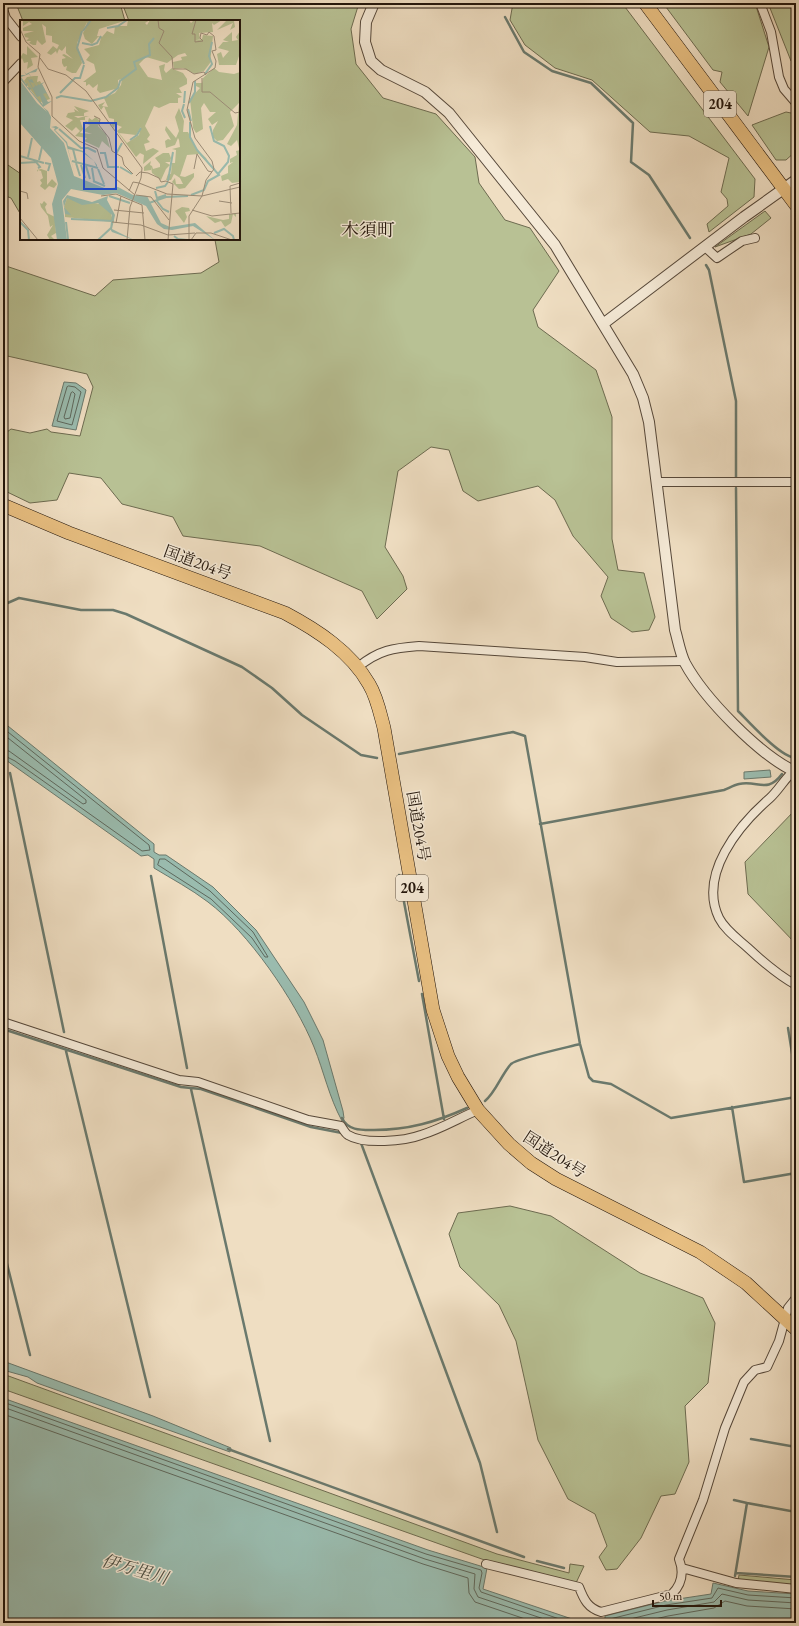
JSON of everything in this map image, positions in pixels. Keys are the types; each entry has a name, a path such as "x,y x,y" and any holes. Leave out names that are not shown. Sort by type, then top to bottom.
{"highway":[{"name":"204","path":"644,3 796,205"},
{"name":"国道204号","path":"3,504 69,532 285,613 306,624 326,638 358,666 370,684 384,728 433,1010 448,1056 458,1077 478,1110 509,1144 531,1163 556,1178 700,1252 746,1283 796,1329"}],"street":[{"path":"5,3 3,9 6,18 20,36"},
{"path":"374,3 366,22 365,42 371,62 381,70 425,92 449,113 555,245 633,374 643,398 649,422 675,630 684,661 696,682 717,707 744,733 776,760 795,771 779,790 756,811 736,835 717,867 713,883 714,903 719,918 726,928 766,964 796,985"},
{"path":"760,3 771,32 779,78 784,89 796,103"},
{"path":"3,82 20,64"},
{"path":"603,324 796,180"},
{"path":"705,247 716,258 742,241 755,238"},
{"path":"656,482 796,482"},
{"path":"358,666 371,656 392,648 419,646 585,657 617,662 684,661"},
{"path":"3,1022 179,1080 198,1082 308,1120 341,1126 345,1132 369,1140 401,1140 421,1135 478,1110"},
{"path":"486,1564 579,1588 584,1599 592,1609 601,1612 672,1594 678,1588 682,1568 679,1559 702,1500 725,1428 744,1382 755,1370 767,1367 779,1341 784,1318 788,1308 796,1298"},
{"path":"682,1568 687,1568 736,1583 796,1589"}],"green space":[{"path":"31,3 120,3 125,20 23,20 17,6"},
{"path":"122,3 359,3 351,29 356,64 383,98 436,114 475,157 479,183 505,220 530,228 559,271 533,310 538,327 596,370 612,417 612,539 618,570 644,573 655,617 649,630 632,632 611,618 601,596 608,577 573,536 555,500 538,486 478,501 463,491 449,450 431,447 398,471 385,547 403,576 407,589 377,619 362,591 260,546 183,536 173,517 122,504 101,478 69,473 57,500 30,503 3,490 3,457 6,455 3,435 11,429 30,433 47,429 51,432 80,436 93,387 87,374 3,355 3,265 95,296 113,280 201,273 219,262 215,240 240,240 240,20 129,20"},
{"path":"513,3 622,3 755,179 754,197 709,232 707,224 728,206 727,199 721,192 729,158 689,136 650,132 592,80 555,68 525,45 510,20"},
{"path":"663,3 755,3 769,47 748,116 720,82 722,72 713,70"},
{"path":"768,3 796,3 796,62 791,61"},
{"path":"786,112 796,114 796,151 786,160 776,160 752,125"},
{"path":"5,163 20,173 20,213 11,198 3,195 3,164"},
{"path":"765,211 771,218 751,234 715,247"},
{"path":"796,809 796,944 748,894 745,862"},
{"path":"510,1206 551,1216 640,1273 703,1298 715,1323 708,1383 685,1406 689,1462 675,1494 661,1496 641,1538 617,1569 606,1570 599,1557 607,1546 595,1514 568,1499 538,1440 516,1341 499,1305 460,1267 449,1234 458,1213"},
{"path":"3,1374 497,1554 569,1573 570,1564 584,1566 576,1583 493,1563 3,1389"},
{"path":"739,1575 796,1580 796,1586 738,1581"}],"water":[{"path":"64,382 76,383 86,390 76,430 52,426"},
{"path":"3,722 154,844 154,852 159,855 166,855 213,887 256,930 304,1002 323,1040 343,1111 344,1118 342,1121 334,1103 318,1056 306,1029 283,988 239,931 208,902 154,868 154,859 148,855 141,856 3,758"},
{"path":"770,770 771,777 744,779 744,772"},
{"path":"3,1361 153,1416 231,1448 230,1452 37,1383 28,1377 3,1370"},
{"name":"伊万里川","path":"3,1398 428,1550 487,1568 483,1589 584,1623 3,1623"},
{"path":"713,1583 748,1591 796,1594 796,1623 598,1623 605,1621 605,1616 665,1601 711,1594"}],"waterway":[{"path":"505,17 524,52 552,71 591,83 633,123 631,162 649,175 690,238"},
{"path":"706,265 709,270 736,401 736,477"},
{"path":"736,488 738,711 774,746 782,752 796,758"},
{"path":"3,605 19,598 81,610 113,610 126,614 242,667 272,688 302,715 361,755 377,758"},
{"path":"399,754 513,732 525,736 580,1044 589,1077 593,1081 611,1084 671,1118 796,1097"},
{"path":"10,773 64,1032"},
{"path":"540,824 724,790 739,784 746,783 767,785 777,780 782,774"},
{"path":"399,875 403,893"},
{"path":"151,876 187,1068"},
{"path":"404,902 419,981"},
{"path":"422,994 444,1119"},
{"path":"788,1028 796,1078"},
{"path":"3,1029 181,1087 201,1089 311,1127 342,1133"},
{"path":"485,1101 511,1064 533,1056 580,1044"},
{"path":"66,1051 150,1397"},
{"path":"191,1089 270,1441"},
{"path":"732,1107 744,1182 796,1173"},
{"path":"342,1118 348,1125 356,1129 399,1129 433,1121 467,1108"},
{"path":"361,1143 480,1463 497,1532"},
{"path":"3,1248 30,1355"},
{"path":"751,1439 796,1447"},
{"path":"228,1449 524,1557"},
{"path":"734,1500 747,1503"},
{"path":"735,1576 747,1503 796,1512"},
{"path":"537,1561 564,1568"},
{"path":"736,1573 796,1577"}],"district":[{"name":"木須町","path":"368,230"}]}
